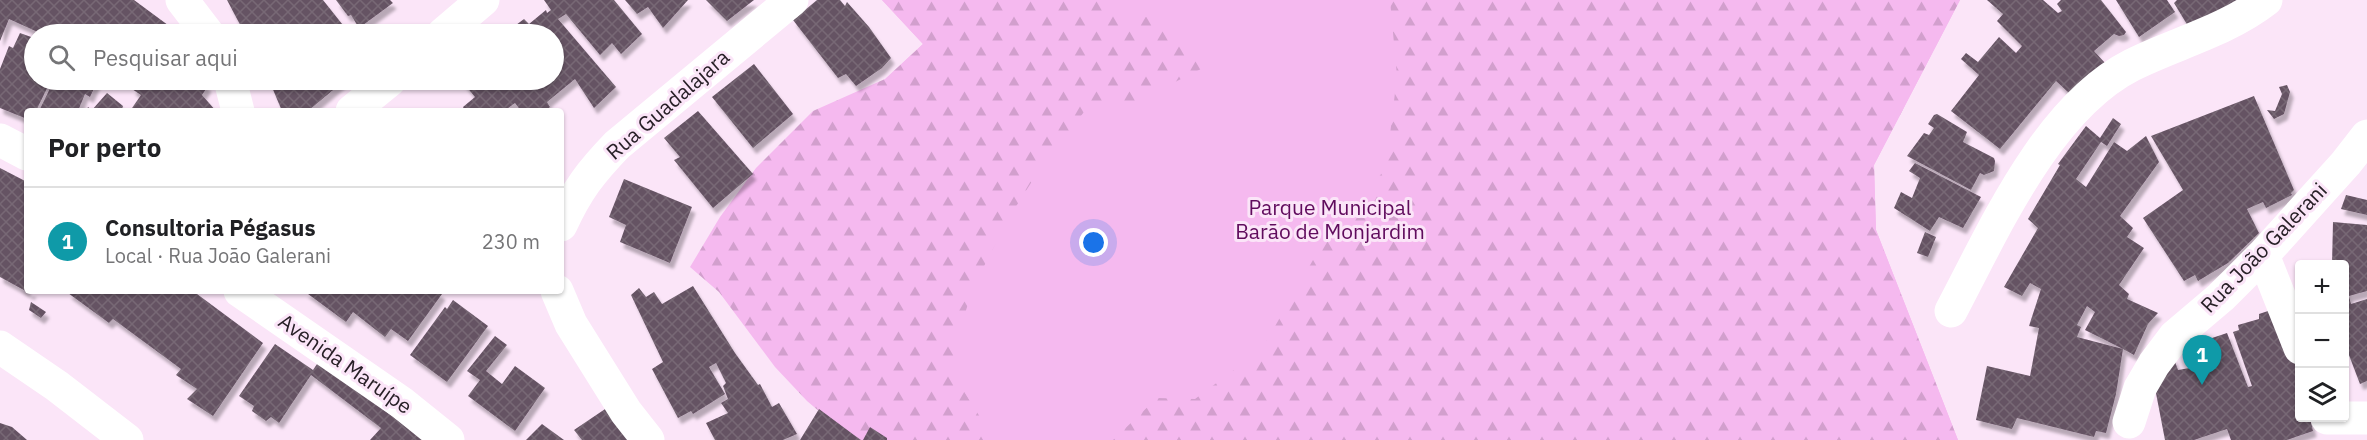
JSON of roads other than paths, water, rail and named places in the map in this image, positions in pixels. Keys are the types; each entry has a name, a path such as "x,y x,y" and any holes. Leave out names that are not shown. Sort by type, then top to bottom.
{"street":[{"path":"182,0 200,24"},
{"path":"455,24 483,0"},
{"name":"Rua Guadalajara","path":"564,218 574,195 617,145 792,0"},
{"path":"1951,310 2013,195 2050,139 2089,95 2131,66 2189,42 2252,11 2266,0"},
{"path":"233,90 237,108"},
{"path":"356,108 378,90"},
{"name":"Rua João Galerani","path":"2129,422 2140,388 2175,336 2221,297 2263,255 2346,163 2367,136"},
{"path":"0,140 24,152"},
{"path":"2263,255 2295,335"},
{"name":"Avenida Maruípe","path":"244,294 402,403 448,440"},
{"path":"557,294 571,324 626,412 648,440"},
{"path":"0,346 127,440"},
{"path":"2349,418 2367,418"},
{"path":"2328,422 2335,440"}],"place":[{"name":"Consultoria Pégasus","path":"2202,385"}],"park label":[{"name":"Parque Municipal Barão de Monjardim","path":"1330,220"}]}
